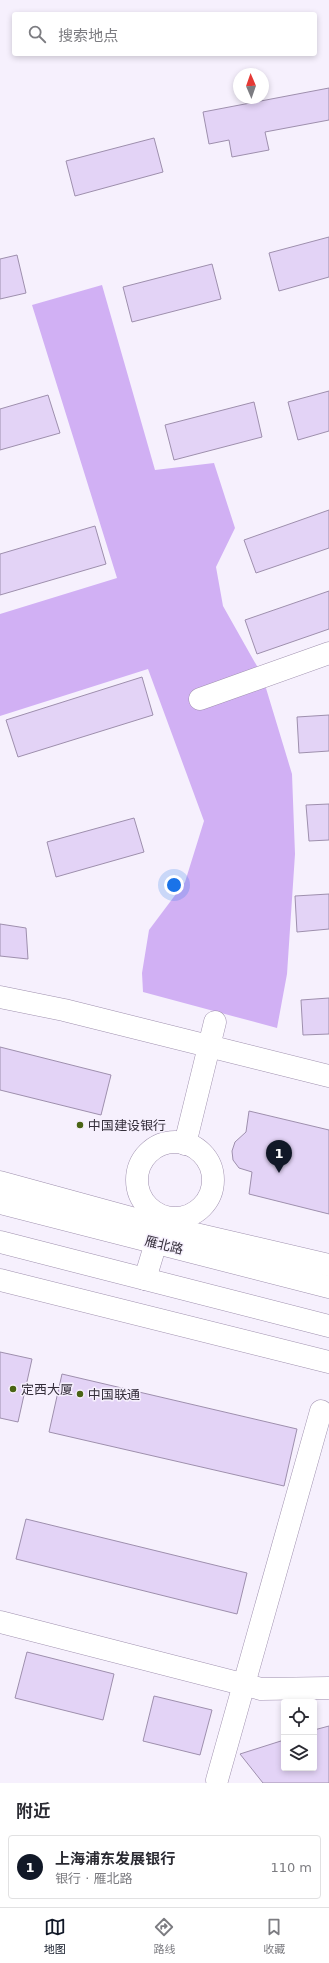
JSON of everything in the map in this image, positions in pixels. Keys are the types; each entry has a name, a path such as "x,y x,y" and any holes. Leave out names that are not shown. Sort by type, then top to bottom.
{"street":[{"path":"200,699 329,653"},
{"path":"0,997 64,1010 329,1076"},
{"path":"185,1144 215,1022"},
{"path":"144,1279 161,1229 180,1218 194,1214 205,1204 212,1190 213,1176 208,1162 198,1150 185,1144 170,1142 156,1147 145,1157 138,1170 137,1185 142,1199 152,1211 161,1229"},
{"path":"0,1182 161,1229 329,1265"},
{"name":"雁北路","path":"0,1203 161,1229 329,1287"},
{"path":"0,1242 329,1326"},
{"path":"0,1280 329,1362"},
{"path":"217,1780 321,1411"},
{"path":"0,1622 261,1689 329,1688"}],"shaded area":[{"path":"102,285 155,470 214,463 235,528 216,567 223,606 262,675 292,774 295,854 287,974 277,1028 143,992 142,973 149,930 185,882 204,821 148,669 0,716 0,614 117,578 32,305"}],"building":[{"path":"329,88 329,120 265,132 269,150 232,157 229,140 209,144 203,112 245,104 269,104 269,99"},
{"path":"154,138 163,172 75,196 66,161"},
{"path":"329,237 329,277 279,291 269,253"},
{"path":"17,255 26,293 0,299 0,259"},
{"path":"212,264 221,299 132,322 123,287"},
{"path":"329,391 329,431 298,440 288,402"},
{"path":"48,395 60,433 0,450 0,409"},
{"path":"254,402 262,437 174,460 165,425"},
{"path":"329,510 329,548 256,573 244,540"},
{"path":"95,526 106,564 0,595 0,554"},
{"path":"329,591 329,629 257,654 245,620"},
{"path":"142,677 153,715 18,757 6,720"},
{"path":"329,715 329,751 299,753 297,717"},
{"path":"329,804 329,840 309,841 306,805"},
{"path":"134,818 144,852 56,877 47,842"},
{"path":"329,894 329,929 297,932 295,896"},
{"path":"0,924 26,928 28,959 0,956"},
{"path":"329,998 329,1034 303,1035 301,1000"},
{"path":"0,1047 111,1075 101,1115 0,1090"},
{"path":"249,1111 329,1130 329,1214 249,1194 252,1172 239,1168 233,1160 232,1151 235,1142 246,1132"},
{"name":"定西大厦","path":"0,1352 32,1359 18,1422 0,1418"},
{"path":"62,1374 297,1429 284,1486 49,1432"},
{"path":"26,1519 247,1573 237,1614 16,1559"},
{"path":"27,1652 114,1674 103,1720 15,1698"},
{"path":"154,1696 212,1710 200,1755 143,1741"},
{"path":"329,1726 329,1783 263,1783 240,1754 281,1741 281,1771 317,1771 317,1729"}],"place":[{"name":"中国建设银行","path":"80,1125"},
{"name":"上海浦东发展银行","path":"279,1173"},
{"name":"定西大厦","path":"13,1389"},
{"name":"中国联通","path":"80,1394"}]}
